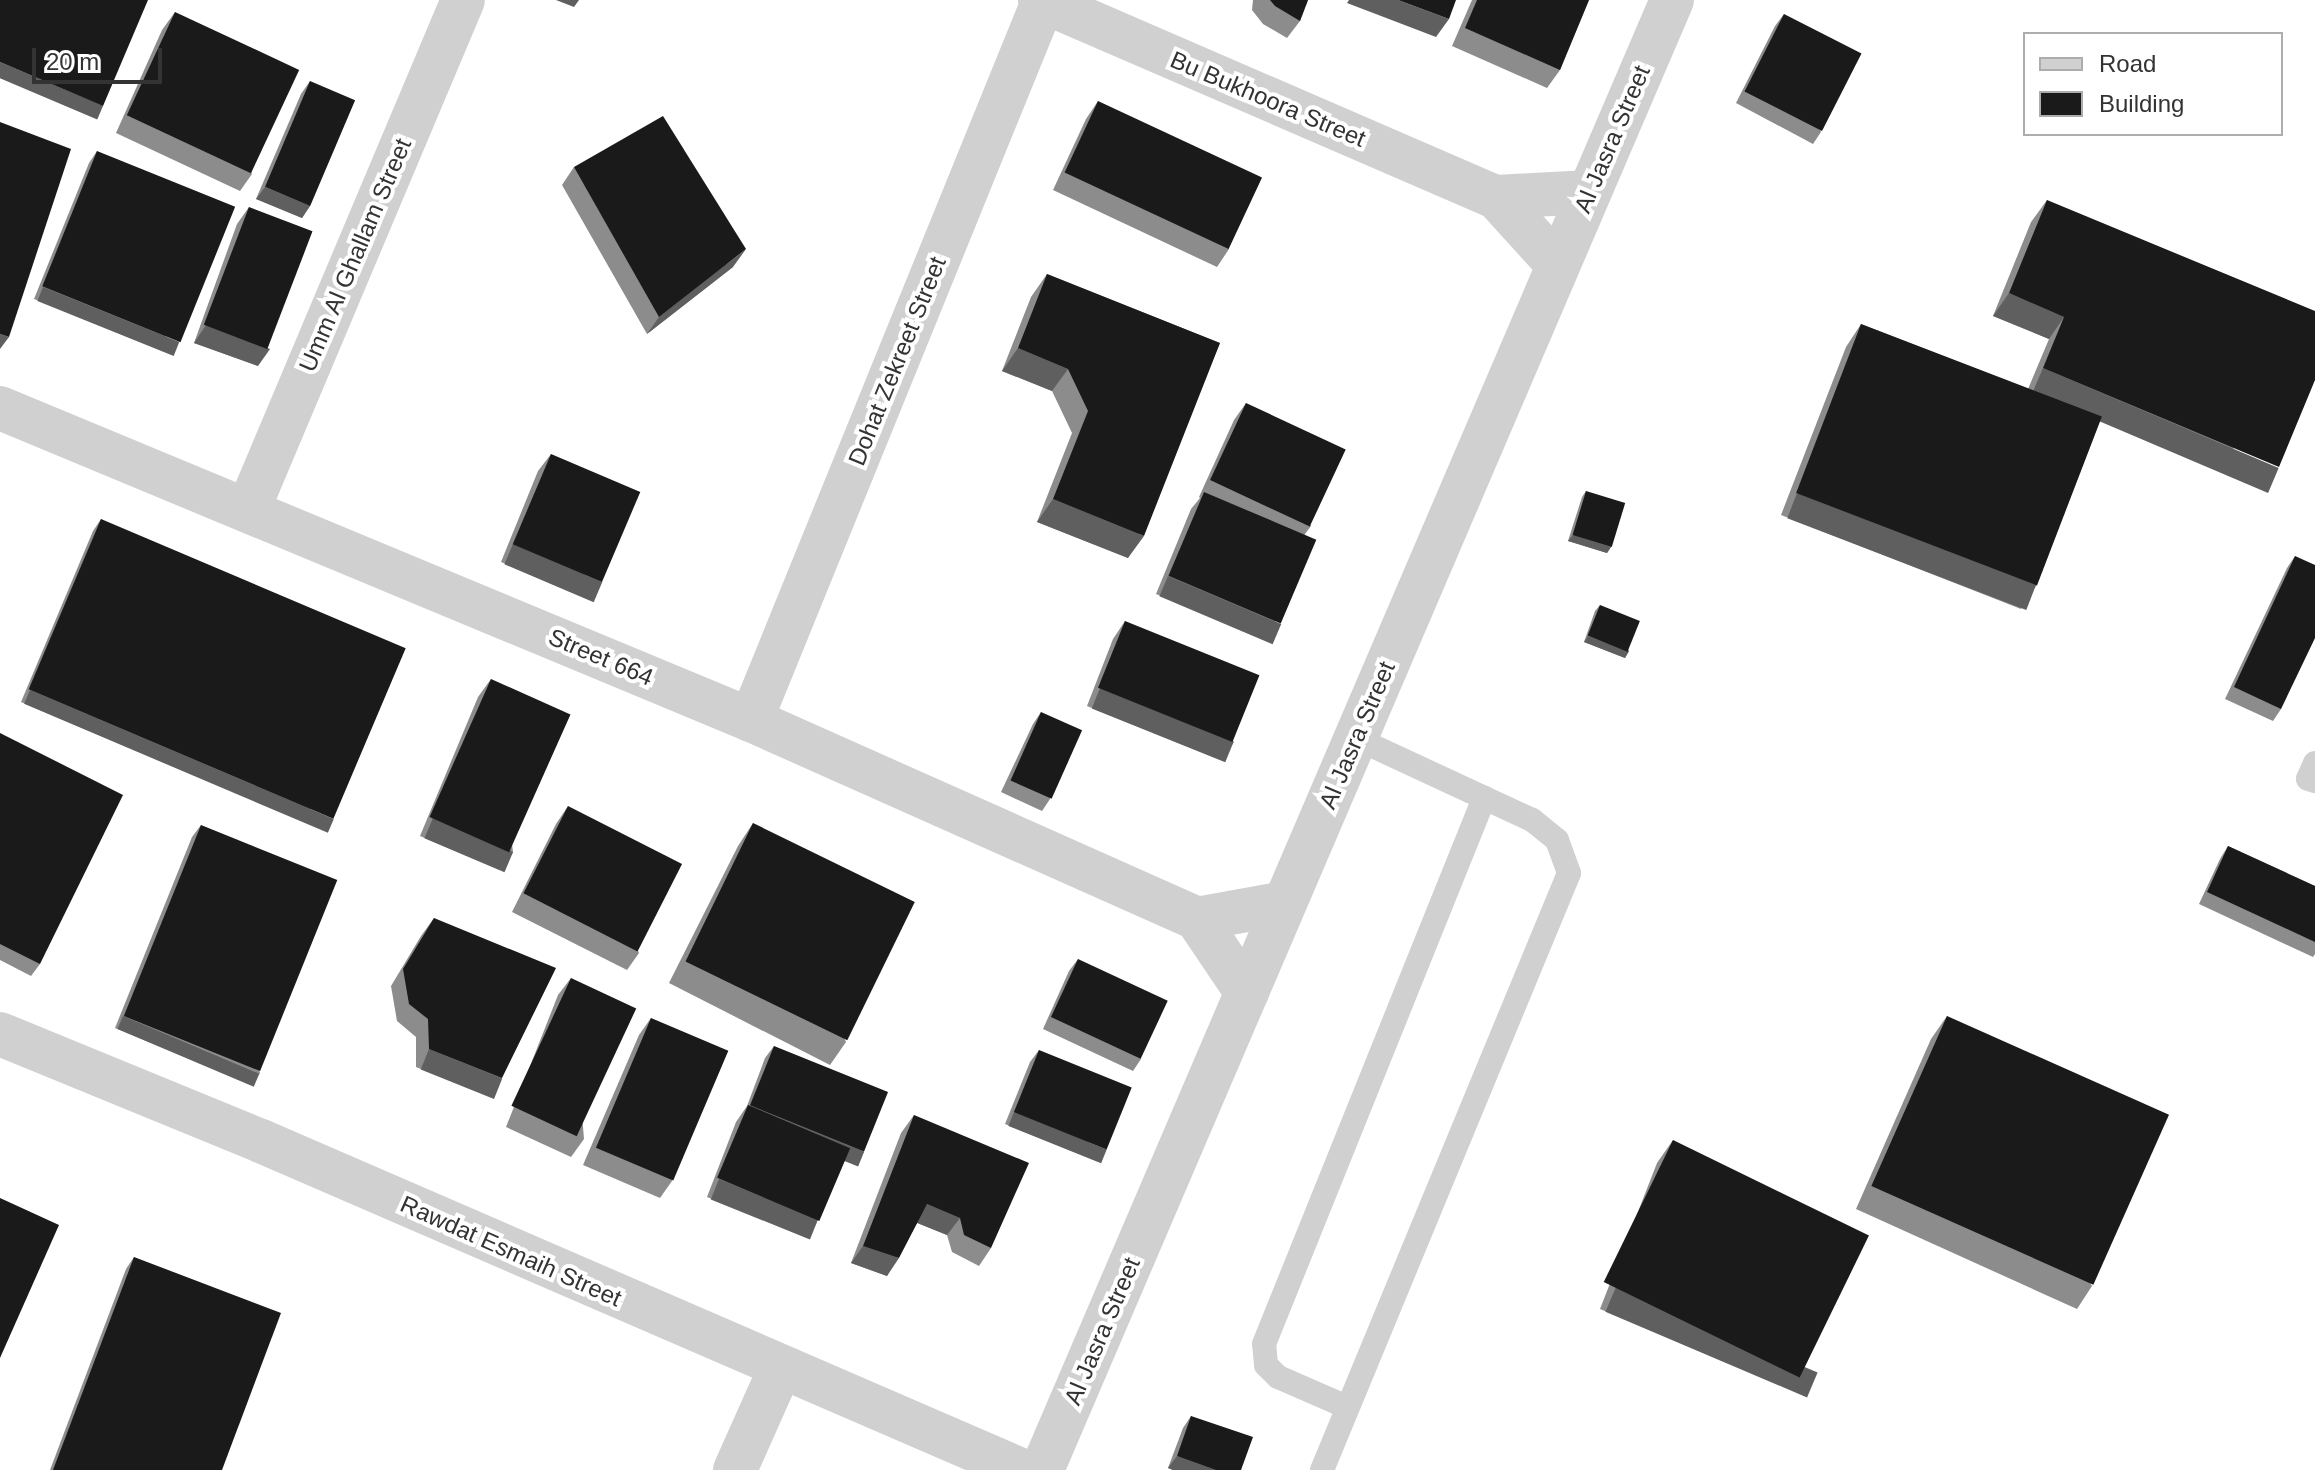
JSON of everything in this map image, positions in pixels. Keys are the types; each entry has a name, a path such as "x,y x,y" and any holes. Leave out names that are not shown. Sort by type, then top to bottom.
{"street":[{"name":"Umm Al Ghallam Street","path":"248,510 463,0"},
{"name":"Al Jasra Street","path":"1042,1470 1672,0"},
{"name":"Bu Bukhoora Street","path":"1042,1 1496,197 1557,264"},
{"name":"Dohat Zekreet Street","path":"751,720 1042,1"},
{"name":"Bu Bukhoora Street","path":"1496,197 1589,192"},
{"name":"Street 664","path":"0,408 751,720 1197,919"},
{"path":"1247,993 1197,919 1285,903"},
{"name":"Rawdat Esmaih Street","path":"0,1034 261,1141 780,1369 1021,1470"},
{"path":"735,1470 780,1369"}],"lane":[{"path":"1322,1470 1569,873 1557,840 1532,820 1355,738"},
{"path":"2315,763 2308,779 2315,781"},
{"path":"1347,1407 1278,1377 1266,1365 1264,1344 1484,798"}],"building":[{"path":"0,0 148,0 103,106 0,62"},
{"path":"1270,0 1308,0 1300,21"},
{"path":"1398,0 1456,0 1449,19"},
{"path":"1477,0 1589,0 1560,70 1465,28"},
{"path":"175,12 299,70 251,173 127,115"},
{"path":"1784,14 1862,53 1822,131 1745,92"},
{"path":"310,81 355,100 310,206 265,187"},
{"path":"1098,101 1262,177 1229,249 1065,173"},
{"path":"663,116 746,249 659,317 574,167"},
{"path":"0,122 71,149 9,337 0,334"},
{"path":"97,151 235,207 180,342 42,286"},
{"path":"2047,200 2315,311 2315,380 2279,467 2043,368 2064,317 2009,293"},
{"path":"249,207 312,231 267,349 204,325"},
{"path":"1047,274 1220,343 1144,536 1053,499 1088,411 1068,369 1018,348"},
{"path":"1861,324 2102,416 2037,585 1796,493"},
{"path":"1246,403 1346,449 1310,527 1210,480"},
{"path":"551,454 640,492 602,582 513,544"},
{"path":"1586,491 1625,503 1612,547 1573,535"},
{"path":"1204,492 1316,540 1281,623 1168,576"},
{"path":"101,519 406,648 333,819 29,689"},
{"path":"2295,556 2315,565 2315,638 2281,709 2234,687"},
{"path":"1600,605 1640,621 1628,652 1588,636"},
{"path":"1125,621 1259,675 1232,742 1098,688"},
{"path":"491,679 570,714 509,852 430,817"},
{"path":"1041,712 1082,730 1052,799 1010,781"},
{"path":"0,733 123,795 40,964 0,944"},
{"path":"568,806 682,864 638,951 524,893"},
{"path":"753,823 915,902 847,1040 685,961"},
{"path":"201,825 337,880 260,1071 124,1016"},
{"path":"2228,846 2315,886 2315,942 2207,892"},
{"path":"434,918 556,968 502,1078 429,1049 428,1019 409,1004 403,969"},
{"path":"1078,959 1168,1001 1141,1059 1051,1017"},
{"path":"571,978 636,1008 577,1136 511,1106"},
{"path":"1947,1016 2169,1115 2093,1285 1871,1186"},
{"path":"651,1018 728,1051 673,1181 596,1148"},
{"path":"774,1046 888,1092 864,1151 750,1105"},
{"path":"1039,1050 1132,1087 1107,1150 1014,1112"},
{"path":"748,1105 850,1148 819,1221 717,1178"},
{"path":"914,1115 1029,1163 991,1248 964,1235 960,1218 927,1204 899,1258 863,1246"},
{"path":"1673,1140 1869,1236 1800,1378 1604,1282"},
{"path":"0,1198 59,1225 0,1358"},
{"path":"134,1257 281,1313 222,1470 53,1470"},
{"path":"1191,1416 1253,1437 1241,1470 1216,1470 1177,1456"}]}
